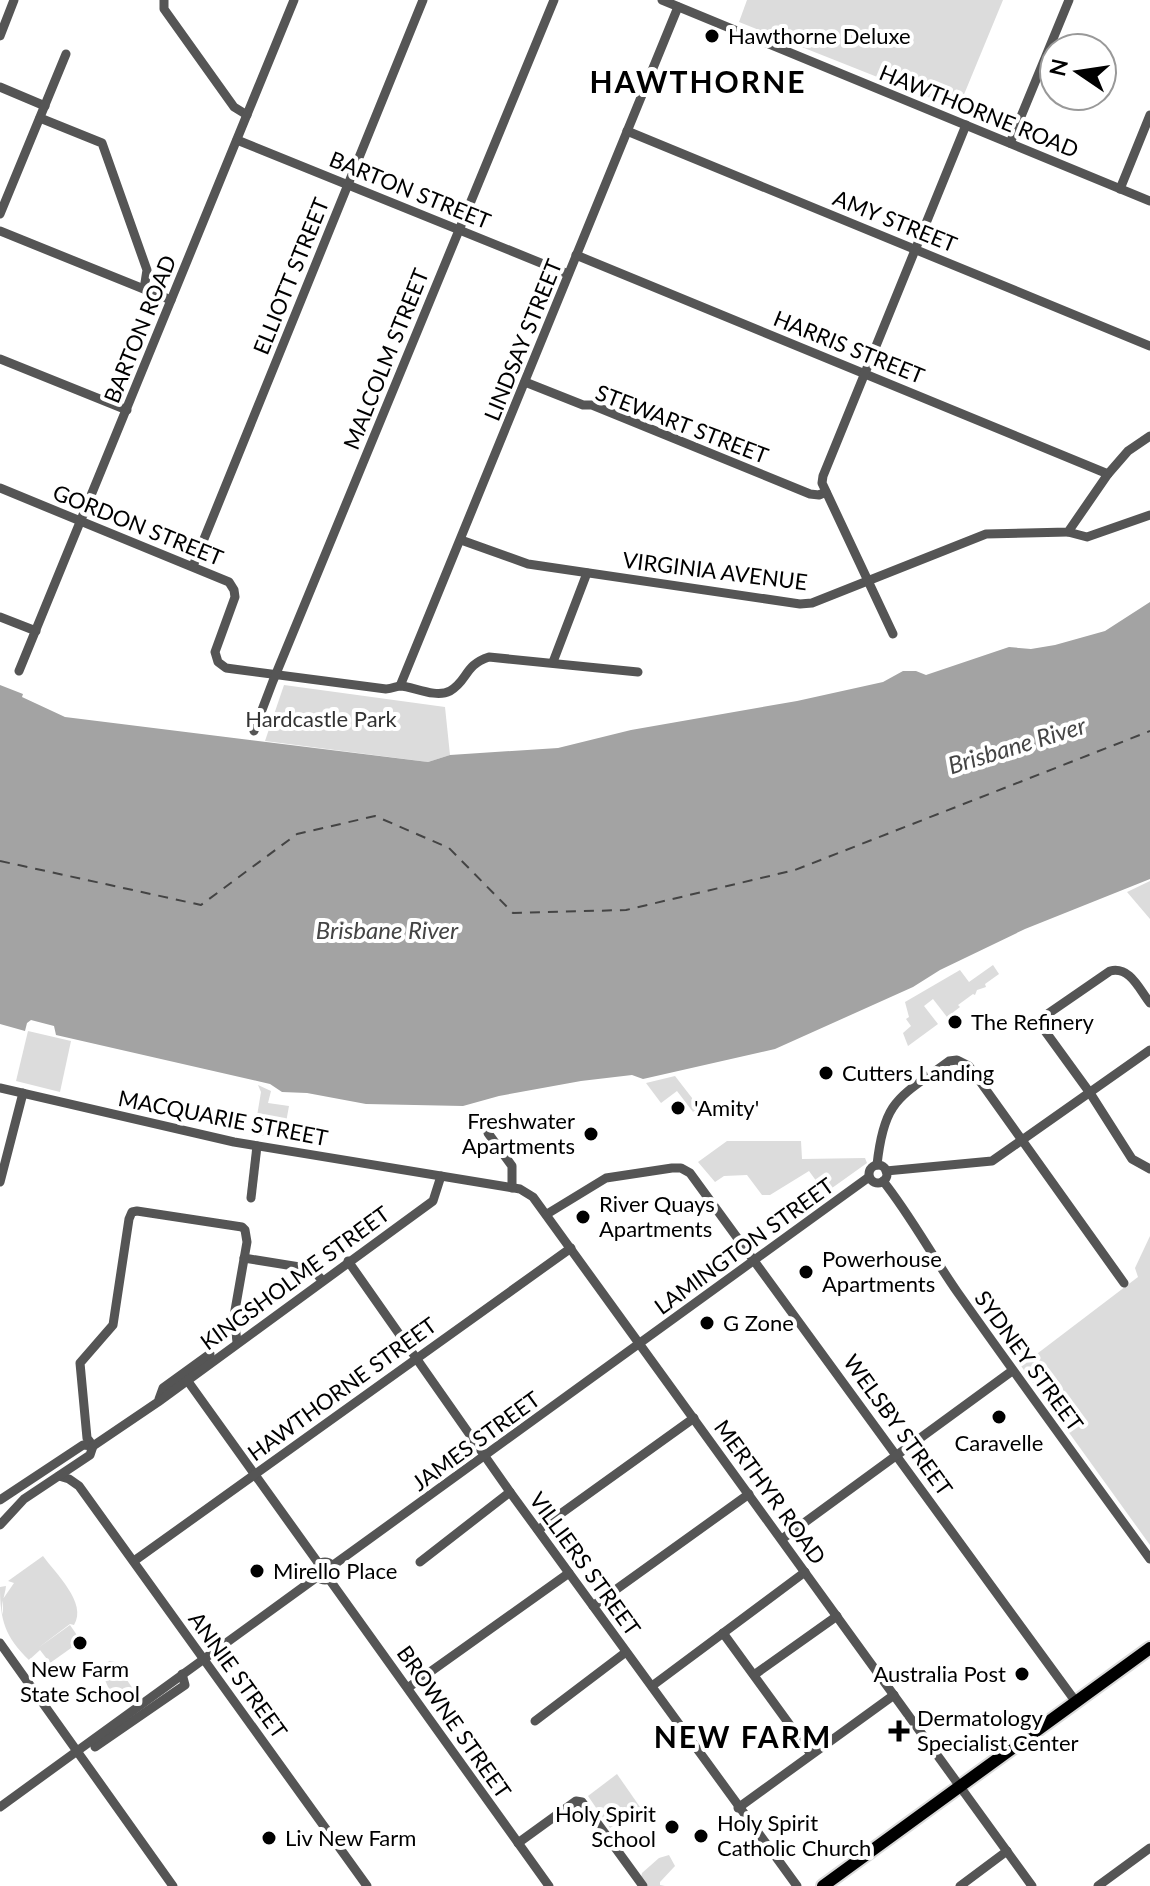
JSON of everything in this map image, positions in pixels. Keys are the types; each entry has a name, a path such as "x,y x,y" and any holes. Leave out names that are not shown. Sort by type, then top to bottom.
{"main road":[{"path":"827,1885 1150,1648"}],"street":[{"path":"0,36 14,0"},
{"path":"164,0 164,9 234,107 247,115"},
{"name":"BARTON ROAD","path":"19,671 294,0"},
{"name":"ELLIOTT STREET","path":"193,566 423,0"},
{"name":"MALCOLM STREET","path":"254,731 554,0"},
{"name":"HAWTHORNE ROAD","path":"662,0 1150,201"},
{"path":"1010,143 1069,0"},
{"name":"LINDSAY STREET","path":"400,686 678,7"},
{"path":"0,214 66,54"},
{"path":"0,87 45,106"},
{"path":"1120,189 1150,115"},
{"path":"40,118 102,143 147,270 144,289"},
{"path":"893,634 822,483 823,476 966,125"},
{"name":"AMY STREET","path":"627,131 1150,346"},
{"name":"BARTON STREET","path":"237,140 568,274"},
{"path":"0,231 171,300"},
{"name":"HARRIS STREET","path":"576,255 1108,474"},
{"path":"0,359 127,410"},
{"name":"STEWART STREET","path":"525,382 583,405 592,405 810,494 826,492"},
{"path":"1068,532 1108,474 1128,451 1150,436"},
{"name":"GORDON STREET","path":"0,488 225,580 234,590 215,649 218,662 229,669 443,693 451,690 472,664 489,657 553,662"},
{"name":"VIRGINIA AVENUE","path":"461,540 516,562 800,604 823,600 986,534 1068,532 1087,537 1150,515"},
{"path":"587,573 553,662 638,672"},
{"path":"0,617 36,631"},
{"path":"1150,1003 1127,973 1118,969 1110,971 1042,1021 1045,1031 1132,1159 1150,1169"},
{"path":"884,1176 883,1166 870,1169 869,1177 875,1182 884,1176 992,1161 1150,1050"},
{"path":"877,1165 881,1133 892,1104 949,1061 957,1060 969,1066 1124,1283"},
{"name":"MACQUARIE STREET","path":"0,1088 257,1146 441,1176"},
{"path":"0,1182 23,1093"},
{"path":"488,1133 512,1166 512,1188"},
{"path":"251,1198 257,1146"},
{"name":"WELSBY STREET","path":"547,1214 606,1178 672,1168 688,1171 1076,1702"},
{"name":"MERTHYR ROAD","path":"441,1176 512,1188 533,1197 1032,1886"},
{"name":"KINGSHOLME STREET","path":"0,1525 24,1499 90,1455 93,1446 433,1201 441,1176"},
{"name":"SYDNEY STREET","path":"884,1176 957,1292 1150,1559"},
{"name":"LAMINGTON STREET","path":"641,1344 869,1177"},
{"path":"93,1446 87,1438 80,1363 113,1325 130,1215 137,1211 242,1227 245,1230 244,1258 234,1316 237,1342"},
{"name":"HAWTHORNE STREET","path":"134,1561 571,1248"},
{"path":"244,1258 312,1269 322,1280"},
{"name":"VILLIERS STREET","path":"348,1261 510,1492 797,1886"},
{"name":"JAMES STREET","path":"332,1566 641,1344"},
{"name":"KINGSHOLME STREET","path":"158,1402 163,1388 210,1354"},
{"path":"782,1539 1012,1371"},
{"path":"187,1380 319,1564"},
{"path":"538,1530 694,1418"},
{"name":"KINGSHOLME STREET","path":"0,1500 83,1445 93,1446"},
{"path":"77,1465 79,1486"},
{"name":"ANNIE STREET","path":"59,1476 79,1486 204,1658 361,1884"},
{"path":"420,1562 510,1492"},
{"path":"593,1606 749,1494"},
{"path":"328,1562 333,1574 324,1581 317,1577 316,1568 328,1562"},
{"path":"652,1686 805,1572"},
{"path":"409,1687 569,1573"},
{"path":"0,1807 317,1577"},
{"name":"BROWNE STREET","path":"329,1579 549,1886"},
{"path":"754,1675 837,1616"},
{"path":"723,1633 811,1754"},
{"path":"0,1643 173,1886"},
{"path":"535,1721 626,1652"},
{"path":"95,1747 185,1685 182,1674"},
{"path":"738,1808 894,1695"},
{"path":"518,1843 576,1801 582,1802 643,1886"},
{"path":"1098,1886 1150,1848"},
{"path":"960,1886 1007,1851"}],"green space":[{"path":"747,0 1003,0 958,109 739,22"},
{"name":"Hardcastle Park","path":"284,685 445,707 450,755 428,762 265,741"},
{"path":"1150,881 1150,919 1127,892"},
{"path":"993,965 999,974 947,1017 933,999 924,1006 938,1024 908,1046 903,1033 911,1026 906,1019 909,1017 905,1002 960,970 969,982"},
{"path":"28,1031 71,1041 60,1092 16,1081"},
{"path":"675,1076 699,1107 693,1112 677,1091 661,1103 646,1083"},
{"path":"258,1085 271,1091 268,1103 289,1106 283,1139 254,1134 261,1092"},
{"path":"727,1141 801,1141 802,1159 865,1158 867,1163 825,1193 809,1171 770,1195 762,1195 747,1175 724,1176 715,1182 698,1162"},
{"path":"1150,1236 1150,1545 1021,1366 1138,1277 1135,1268"},
{"path":"43,1556 74,1598 77,1616 74,1625 70,1624 38,1648 70,1625 81,1641 50,1663 40,1650 29,1660 14,1644 6,1627 1,1609 0,1587 6,1586 4,1598 14,1583 8,1581"},
{"path":"109,1661 115,1662 137,1695 124,1704 112,1694 105,1679 102,1669"},
{"path":"617,1774 640,1807 610,1828 588,1796"},
{"path":"669,1855 675,1866 660,1882 665,1886 648,1886 641,1877 642,1873 659,1858"}],"water":[{"name":"Brisbane River","path":"1150,602 1150,879 1025,929 940,970 913,987 775,1049 643,1079 632,1075 581,1081 463,1106 366,1104 307,1093 282,1092 270,1084 56,1035 54,1026 31,1020 25,1031 0,1024 0,685 65,717 428,762 450,755 558,748 631,730 797,701 883,682 903,671 926,675 1009,647 1031,649 1055,645 1105,631"}],"ferry route":[{"path":"0,861 201,905 297,834 375,816 449,848 513,913 626,910 795,870 1150,731"}],"place":[{"name":"Hawthorne Deluxe","path":"712,36"},
{"name":"The Refinery","path":"955,1022"},
{"name":"Cutters Landing","path":"826,1073"},
{"name":"'Amity'","path":"678,1108"},
{"name":"Freshwater Apartments","path":"591,1134"},
{"name":"River Quays Apartments","path":"583,1217"},
{"name":"Powerhouse Apartments","path":"806,1272"},
{"name":"G Zone","path":"707,1323"},
{"name":"Caravelle","path":"999,1417"},
{"name":"Mirello Place","path":"257,1571"},
{"name":"New Farm State School","path":"80,1643"},
{"name":"Australia Post","path":"1022,1674"},
{"name":"Dermatology Specialist Center","path":"899,1731"},
{"name":"Holy Spirit School","path":"672,1827"},
{"name":"Holy Spirit Catholic Church","path":"701,1836"},
{"name":"Liv New Farm","path":"269,1838"}],"district":[{"name":"HAWTHORNE","path":"698,83"},
{"name":"NEW FARM","path":"743,1738"}]}
